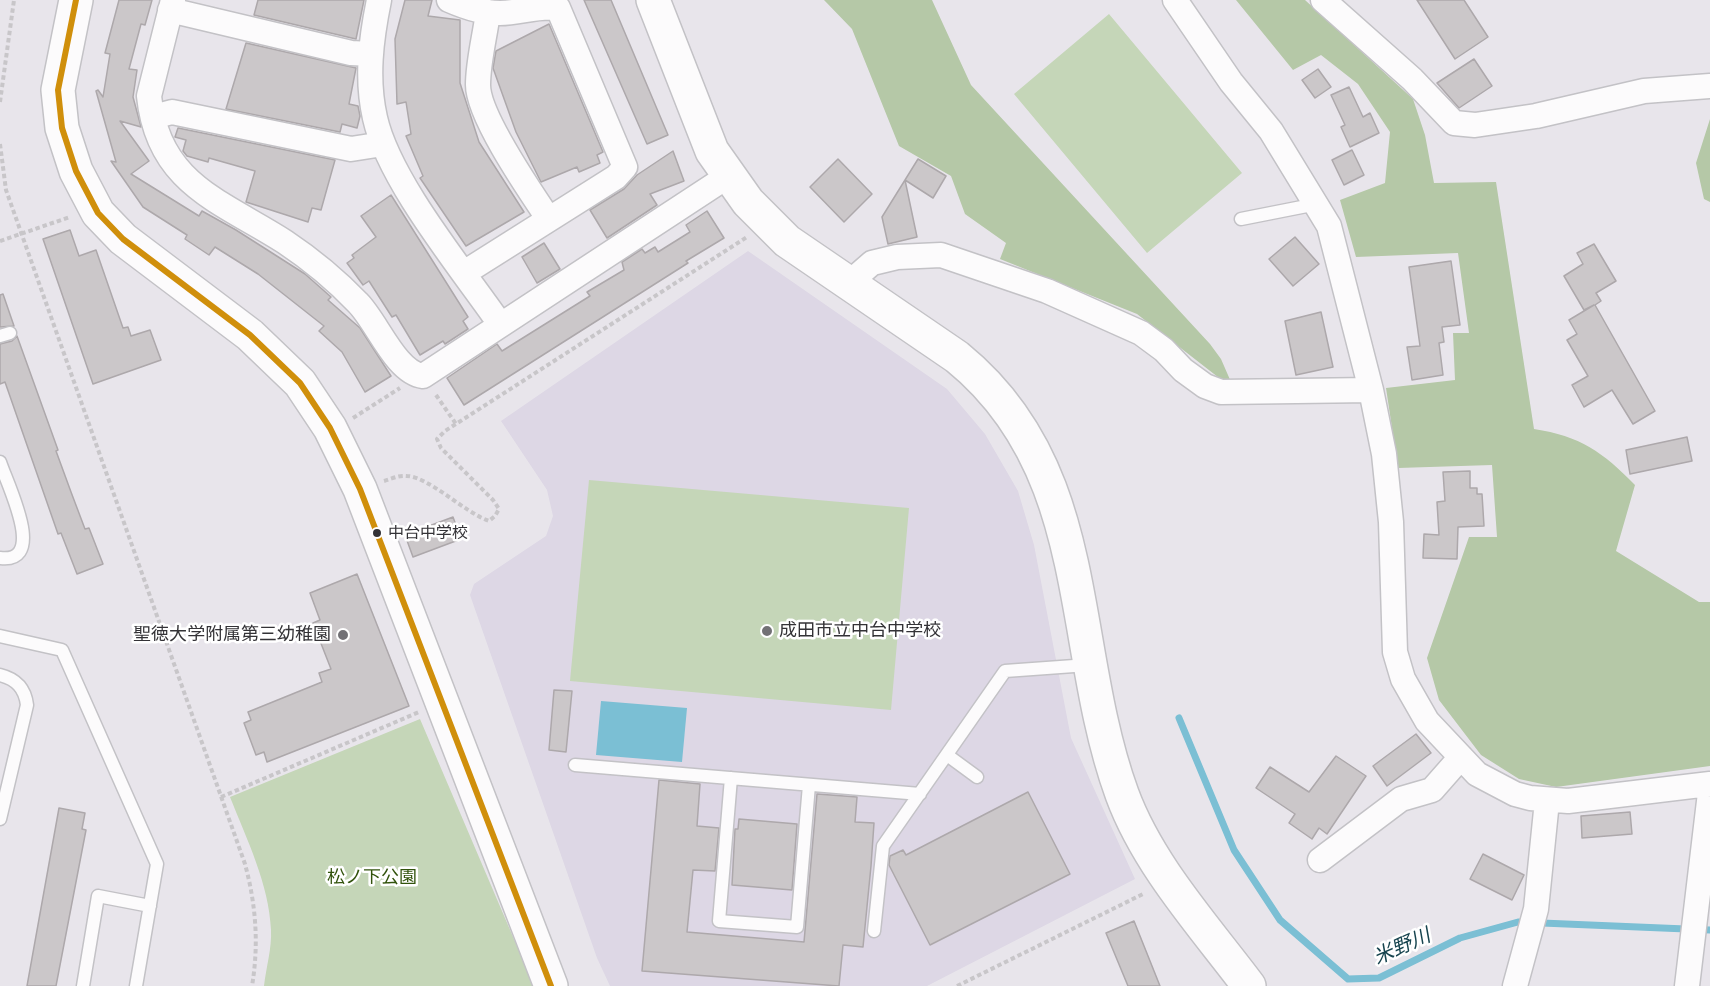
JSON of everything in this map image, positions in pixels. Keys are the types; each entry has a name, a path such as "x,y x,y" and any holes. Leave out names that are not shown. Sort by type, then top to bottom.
{"street":[{"path":"76,0 58,90 62,128 76,171 98,213 123,239 250,335 276,358 300,383 330,428 360,489 551,986"},
{"path":"379,0 370,54 370,91 375,119 384,144 408,190 500,324"},
{"path":"449,0 501,14 548,7 558,8 626,167 616,177 464,273"},
{"path":"653,0 712,151 748,202 787,241 980,375 1012,416 1040,465 1063,524 1073,560 1090,665 1121,793 1132,820 1169,879 1249,986"},
{"path":"1175,0 1231,82 1271,131 1318,204 1329,226 1371,390 1384,454 1391,522 1395,652 1412,698 1427,721 1477,774 1515,794 1547,801 1710,784"},
{"path":"1323,0 1412,80 1454,123 1475,125 1536,116 1644,91 1710,86"},
{"path":"370,54 351,53 172,5 149,96 163,147 185,177 211,200 285,243 326,272 361,305 402,364 413,375 423,376 728,176"},
{"path":"488,12 477,86 481,101 507,156 548,218"},
{"path":"153,117 172,112 351,149 384,144"},
{"path":"849,283 872,263 897,257 941,255 1047,291 1141,333 1164,350 1183,370 1205,386 1221,393 1371,390"},
{"path":"1320,860 1401,799 1432,790 1461,757"},
{"path":"1687,986 1710,793"},
{"path":"1515,986 1536,909 1547,801"}],"lane":[{"path":"1241,219 1318,204"},
{"path":"0,462 25,536 21,552 17,556 0,558"},
{"path":"0,636 62,651 157,864 136,986"},
{"path":"874,931 883,846 1005,671 1090,665"},
{"path":"0,675 20,685 26,695 27,705 0,819"},
{"path":"947,755 977,777"},
{"path":"575,765 920,794"},
{"path":"731,778 719,921 797,927 809,785"},
{"path":"83,986 98,896 150,906"}],"path":[{"path":"0,102 14,0"},
{"path":"0,144 6,190 245,864 255,900 257,936 252,986"},
{"path":"0,241 73,216 69,209"},
{"path":"742,228 757,244"},
{"path":"360,489 405,476 417,478 477,517 489,521 499,509 493,500 441,448 437,440 456,424 748,236"},
{"path":"423,376 456,424"},
{"path":"353,418 396,391"},
{"path":"221,797 422,711"},
{"path":"957,986 1169,879"}],"shaded area":[{"name":"成田市立中台中学校","path":"748,251 947,389 985,434 1018,491 1034,545 1071,738 1135,879 927,986 610,986 597,958 470,595 474,584 546,536 553,516 547,490 501,421"}],"green space":[{"path":"824,0 932,0 971,85 1210,344 1221,359 1231,382 1223,381 1137,314 1000,259 1006,243 965,214 951,176 899,146 852,29"},
{"path":"1236,0 1305,0 1413,99 1425,135 1434,183 1496,182 1534,429 1578,441 1590,447 1623,473 1635,485 1616,551 1699,602 1710,602 1710,766 1556,787 1519,779 1481,755 1439,700 1427,658 1469,537 1497,537 1492,465 1398,468 1386,388 1455,380 1453,333 1469,333 1458,253 1356,257 1340,200 1385,183 1390,132 1358,84 1321,55 1293,70"},
{"path":"1109,14 1242,173 1147,253 1014,94"},
{"path":"1710,119 1710,202 1704,199 1696,163"},
{"path":"589,480 909,508 891,710 570,681"},
{"name":"松ノ下公園","path":"420,719 534,986 264,986 271,944 266,896 256,862 230,797"}],"water":[{"path":"601,701 687,708 682,762 596,755"}],"building":[{"path":"119,0 152,0 145,25 141,24 129,69 137,70 133,97 141,127 120,121 149,161 131,174 199,216 202,211 236,230 305,274 331,297 328,300 360,328 391,376 365,392 342,352 319,331 324,326 258,274 215,247 209,255 185,239 187,235 143,207 111,161 116,162 96,91 98,90 103,97 110,54 105,53"},
{"path":"258,0 364,0 356,39 254,15"},
{"path":"405,0 432,0 428,16 460,20 460,83 479,142 524,212 466,246 420,178 423,176 406,136 411,134 406,102 397,104 395,39"},
{"path":"584,0 611,0 668,135 647,144"},
{"path":"1417,0 1464,0 1488,37 1455,59"},
{"path":"549,24 603,152 597,155 600,163 579,172 577,167 541,182 516,132 493,68 496,51"},
{"path":"246,43 356,68 349,104 358,106 360,116 357,128 342,124 340,132 226,109"},
{"path":"1474,59 1492,86 1459,108 1437,83"},
{"path":"1318,69 1331,87 1315,98 1302,80"},
{"path":"1349,87 1363,117 1370,113 1379,133 1350,147 1341,127 1345,125 1331,95"},
{"path":"178,128 335,160 321,210 312,208 308,222 246,202 255,171 209,158 208,162 187,156 183,151 186,140 175,137"},
{"path":"1352,150 1364,175 1344,185 1332,160"},
{"path":"673,151 684,181 650,194 657,205 607,238 590,210 624,189 637,175"},
{"path":"838,159 872,194 844,222 810,187"},
{"path":"918,159 946,176 933,198 905,180"},
{"path":"905,180 917,237 888,244 882,217"},
{"path":"391,195 468,317 463,321 468,329 445,344 443,341 420,355 396,315 392,317 369,281 363,285 347,263 354,258 352,255 376,237 361,216"},
{"path":"707,211 724,238 464,405 447,378 497,344 502,351 590,296 587,292 624,270 622,262 642,249 645,253 655,247 658,252 690,232 686,225"},
{"path":"70,230 79,256 96,250 123,328 128,327 131,336 150,330 161,360 93,384 43,239"},
{"path":"1295,237 1319,264 1293,286 1269,259"},
{"path":"544,243 560,269 537,283 522,257"},
{"path":"1594,244 1616,281 1596,293 1601,301 1595,305 1655,411 1633,424 1612,390 1584,407 1572,385 1588,376 1567,340 1577,334 1569,320 1594,305 1584,310 1564,276 1583,264 1577,253"},
{"path":"1451,261 1460,325 1442,327 1444,342 1439,343 1443,375 1412,380 1407,347 1420,346 1409,267"},
{"path":"3,294 14,326 0,327 0,295"},
{"path":"1321,312 1333,367 1296,375 1285,321"},
{"path":"17,336 71,492 85,529 89,528 103,564 77,574 61,533 58,534 5,382 0,384 0,344 12,341"},
{"path":"1687,437 1692,461 1630,474 1626,450"},
{"path":"1470,471 1470,488 1477,488 1477,494 1482,494 1484,526 1458,527 1457,559 1423,558 1424,534 1439,535 1437,502 1445,501 1443,472"},
{"path":"453,517 461,539 413,557 405,535"},
{"path":"357,574 409,706 267,762 264,752 256,755 244,723 251,720 248,712 322,682 319,673 331,669 313,623 320,620 310,593"},
{"path":"554,690 572,691 566,752 549,750"},
{"path":"1416,734 1431,753 1387,786 1373,766"},
{"path":"1336,756 1366,776 1327,834 1319,828 1312,839 1289,823 1295,814 1256,788 1270,767 1309,792"},
{"path":"659,780 700,784 697,826 719,828 715,871 693,870 687,932 804,942 817,794 857,797 855,822 874,823 871,866 863,947 843,945 839,986 642,971"},
{"path":"1028,792 1070,874 930,945 889,865 890,856 903,850 906,855"},
{"path":"59,808 85,813 82,829 86,830 56,986 27,986"},
{"path":"1630,812 1632,834 1582,838 1581,816"},
{"path":"739,819 797,824 792,890 732,885 735,829 738,829"},
{"path":"1483,854 1524,875 1512,900 1470,879"},
{"path":"1134,921 1160,986 1128,986 1106,933"}],"waterway":[{"name":"米野川","path":"1179,718 1234,850 1280,920 1348,979 1379,978 1460,938 1518,922 1710,930"}],"transit line":[{"path":"76,0 58,90 62,128 76,171 98,213 123,239 250,335 300,383 330,428 360,489 551,986"}],"place":[{"name":"中台中学校","path":"377,533"},
{"name":"成田市立中台中学校","path":"767,631"},
{"name":"聖徳大学附属第三幼稚園","path":"343,635"}]}
